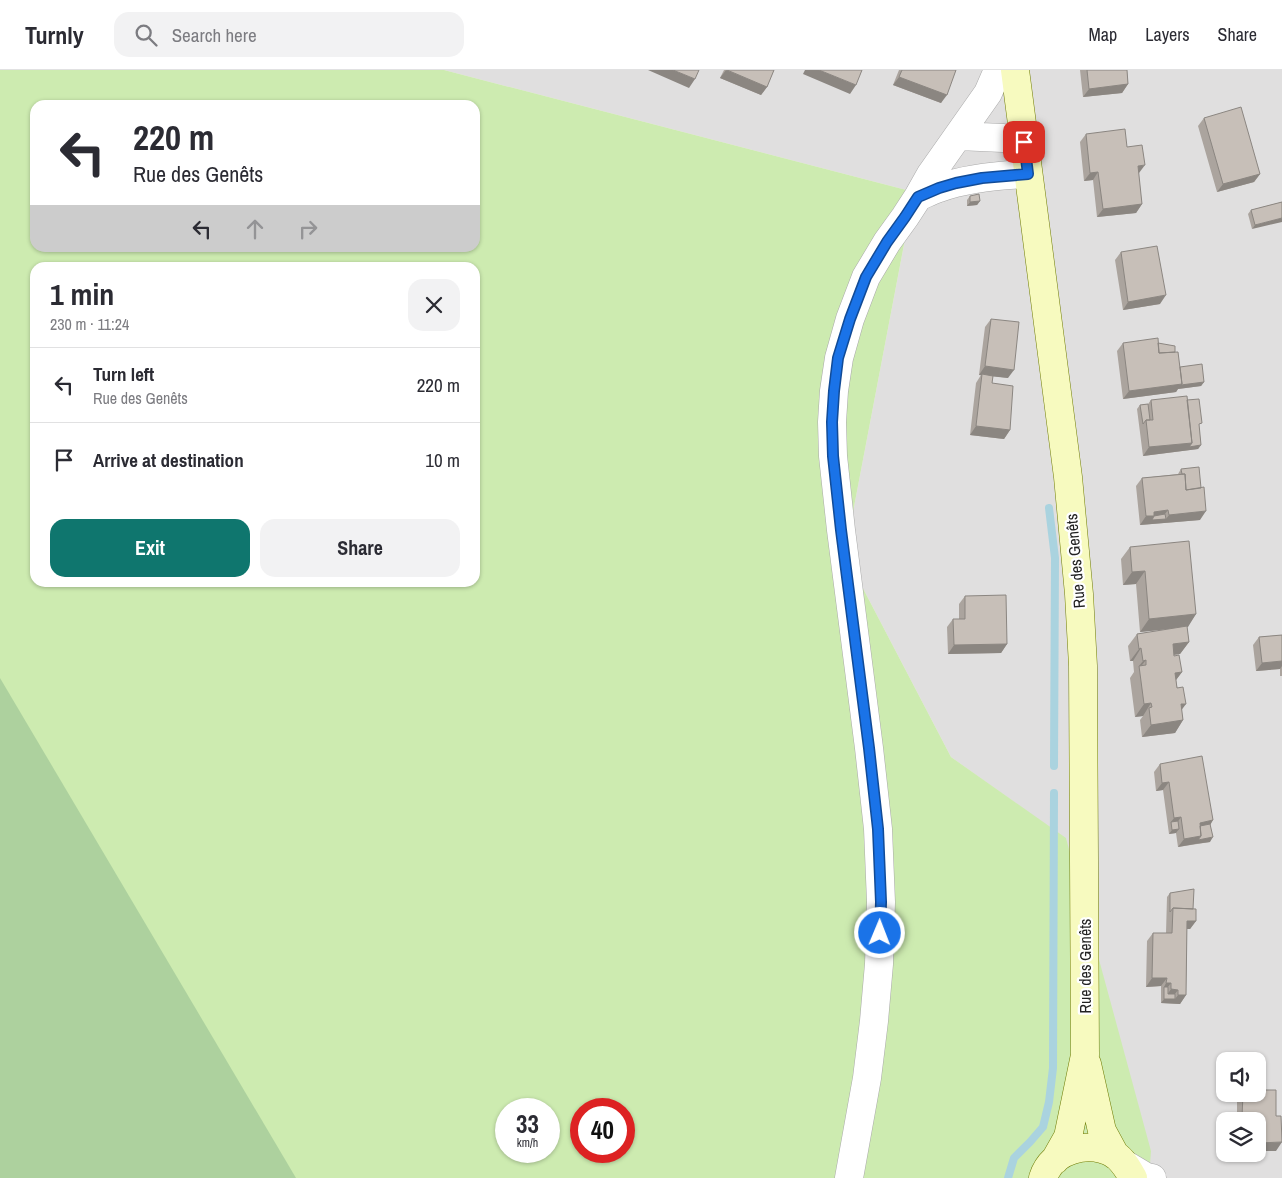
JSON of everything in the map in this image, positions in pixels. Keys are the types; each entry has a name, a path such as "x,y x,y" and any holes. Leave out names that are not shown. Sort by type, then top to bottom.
{"main road":[{"name":"Rue des Genêts","path":"1015,70 1068,477 1080,603 1083,666 1086,1055 1102,1131 1125,1166"},
{"name":"Rue des Genêts","path":"1049,1169 1068,1137 1086,1055"},
{"path":"1049,1169 1069,1150 1086,1147 1101,1149 1125,1166"}],"street":[{"path":"849,1178 867,1078 874,1022 879,964 881,902 878,829 833,456 832,422 838,358 866,277 918,197 930,174 988,93 998,70"},
{"path":"958,136 1003,138 1024,142"},
{"path":"918,197 956,183 982,178 1028,174"},
{"path":"1125,1166 1146,1177 1152,1178"}],"shaded area":[{"path":"444,70 1282,70 1282,1178 1149,1178 1066,839 951,757 845,554 914,192"}],"green space":[{"path":"0,70 444,70 914,192 845,554 951,757 1066,838 1151,1151 1149,1178 0,1178"},
{"path":"0,678 296,1178 0,1178"}],"building":[{"path":"673,70 699,70 695,79"},
{"path":"727,70 774,70 767,87"},
{"path":"819,70 862,70 856,85"},
{"path":"902,70 956,70 947,95 899,77"},
{"path":"1087,70 1127,70 1128,84 1089,89"},
{"path":"1241,107 1260,174 1223,184 1204,118"},
{"path":"1125,129 1127,147 1142,145 1145,165 1138,166 1142,204 1103,209 1098,172 1090,173 1086,134"},
{"path":"979,194 980,201 970,202 970,196"},
{"path":"1282,202 1282,218 1255,225 1251,210"},
{"path":"1157,246 1166,295 1128,302 1121,252"},
{"path":"991,319 1019,322 1014,370 985,366"},
{"path":"1158,338 1159,353 1178,352 1182,384 1129,391 1123,343"},
{"path":"1158,343 1175,346 1175,352 1159,353"},
{"path":"1202,364 1204,382 1181,385 1180,367"},
{"path":"982,374 993,376 992,383 1013,386 1010,430 976,426"},
{"path":"1187,396 1192,443 1149,447 1146,420 1153,420 1151,400"},
{"path":"1199,399 1202,423 1199,424 1201,445 1189,447 1192,443 1187,400"},
{"path":"1148,404 1150,420 1146,420 1143,424 1140,405"},
{"path":"1199,467 1201,488 1186,490 1185,474 1182,474 1181,469"},
{"path":"1185,474 1186,490 1204,487 1206,511 1169,515 1168,510 1154,512 1154,516 1146,516 1142,478"},
{"path":"1165,514 1166,519 1152,520 1154,516"},
{"path":"1189,541 1196,614 1149,619 1145,571 1132,572 1130,547"},
{"path":"1006,595 1007,644 954,645 953,619 965,619 965,596"},
{"path":"1187,626 1189,642 1173,644 1174,656 1179,655 1182,672 1175,673 1177,688 1183,687 1186,704 1181,704 1183,720 1151,725 1149,708 1152,707 1151,703 1144,704 1139,666 1146,665 1146,660 1143,661 1137,634"},
{"path":"1282,635 1282,661 1262,663 1259,637"},
{"path":"1202,756 1213,820 1200,823 1201,836 1184,839 1181,817 1174,818 1169,782 1162,783 1160,764"},
{"path":"1178,821 1179,829 1172,830 1171,822"},
{"path":"1210,824 1213,837 1198,840 1201,836 1200,826"},
{"path":"1194,889 1193,909 1173,908 1170,912 1170,893"},
{"path":"1173,908 1196,909 1196,921 1187,921 1186,995 1178,995 1178,990 1171,989 1171,983 1166,983 1167,978 1152,978 1153,933 1172,933"},
{"path":"1164,987 1168,987 1168,994 1175,994 1175,999 1164,999"},
{"path":"1266,1090 1276,1090 1276,1116 1281,1116 1282,1142 1266,1143 1266,1112 1242,1112 1243,1102 1266,1102"}],"waterway":[{"path":"1049,508 1055,558 1054,766"},
{"path":"1008,1178 1014,1158 1043,1127 1049,1102 1053,1068 1054,793"}],"route":[{"path":"880,933 881,902 878,829 833,456 832,422 838,358 866,277 918,197 956,183 982,178 1028,174 1024,142"}]}
